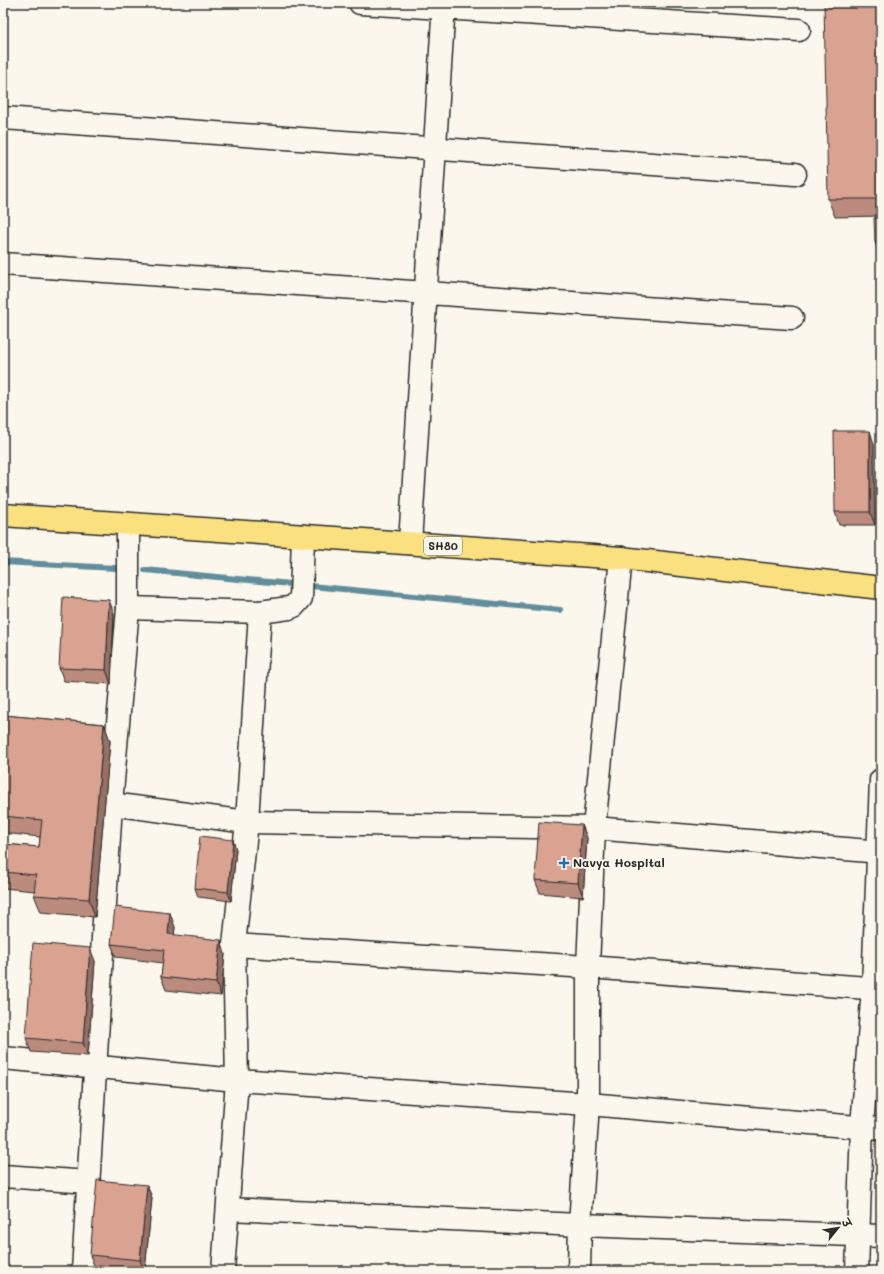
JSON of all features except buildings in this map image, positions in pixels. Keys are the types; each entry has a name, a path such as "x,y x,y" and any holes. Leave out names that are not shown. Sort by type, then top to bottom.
{"main road":[{"name":"SH80","path":"3,515 128,524 303,546 410,543 621,558 881,588"}],"street":[{"path":"360,3 443,6 799,30"},
{"path":"410,543 443,6"},
{"path":"3,118 795,174"},
{"path":"3,264 792,318"},
{"path":"83,1271 111,804 128,608 128,524"},
{"path":"128,608 260,612 279,611 294,606 298,602 302,593 303,546"},
{"path":"579,1271 580,1225 588,1104 588,967 594,828 621,558"},
{"path":"223,1271 237,1080 234,945 248,822 260,612"},
{"path":"857,1271 858,1236 872,1127 877,989 881,780"},
{"path":"111,804 248,822 594,828 880,851"},
{"path":"234,945 588,967 877,989"},
{"path":"3,1058 237,1080 588,1104 872,1127"},
{"path":"3,1176 89,1182"},
{"path":"228,1209 580,1225 881,1236"}],"waterway":[{"path":"3,562 115,568"},
{"path":"145,570 560,610"}],"place":[{"name":"Navya Hospital","path":"564,863"}]}
